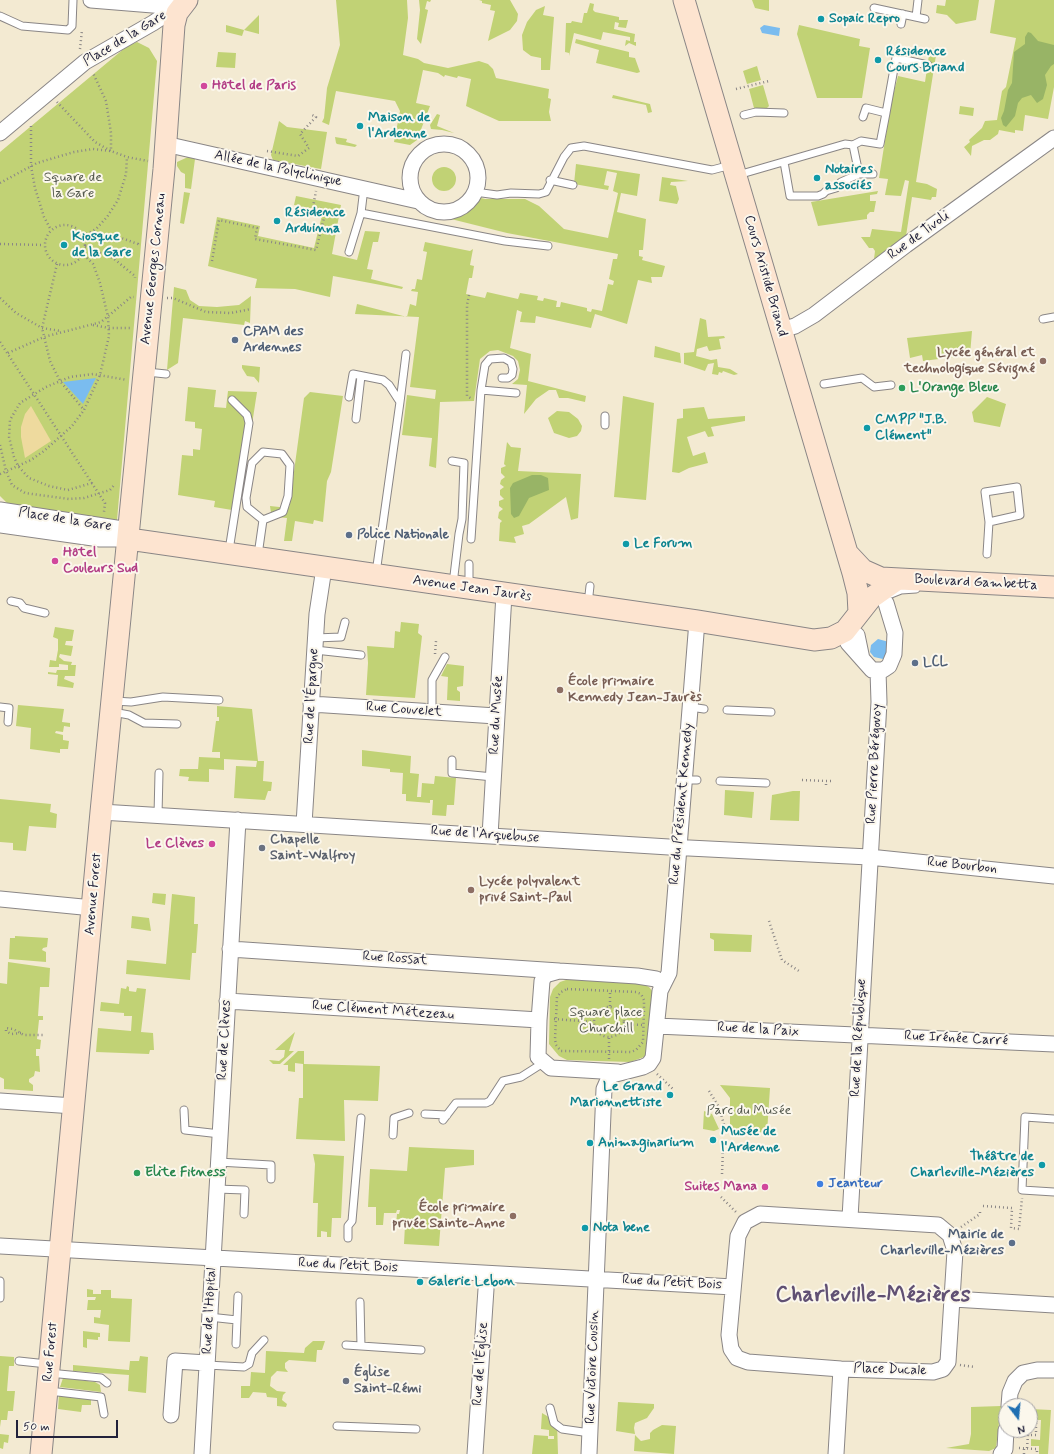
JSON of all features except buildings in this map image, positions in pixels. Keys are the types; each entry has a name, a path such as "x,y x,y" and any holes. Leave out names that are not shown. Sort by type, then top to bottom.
{"street":[{"name":"Place de la Gare","path":"97,0 166,6 186,1"},
{"name":"Cours Aristide Briand","path":"684,0 858,593 852,632"},
{"name":"Place de la Gare","path":"0,133 85,62 153,23 186,1"},
{"name":"Avenue Georges Corneau","path":"132,539 133,378 140,295 165,164 165,144 174,25 177,13 186,1"},
{"name":"Rue de Tivoli","path":"781,330 805,321 1054,138"},
{"name":"Allée de la Polyclinique","path":"165,144 392,194 418,201 434,211 454,211 470,200 475,192"},
{"path":"418,201 412,192 409,181 413,164 423,151 433,146 444,144 455,146 465,151 472,159 477,170 478,181 475,192"},
{"path":"392,194 409,181"},
{"name":"Place de la Gare","path":"0,510 132,539"},
{"name":"Place de la Gare","path":"0,525 100,539 132,539"},
{"name":"Avenue Jean Jaurès","path":"132,539 280,562 324,573 376,575 461,587 504,600 589,596 696,628 817,644"},
{"name":"Avenue Forest","path":"60,1250 111,707 132,539"},
{"name":"Cours Aristide Briand","path":"847,552 858,566 869,574"},
{"name":"Rue de l'Épargne","path":"304,824 317,614 324,573"},
{"name":"Boulevard Gambetta","path":"869,574 881,578 898,579 986,579 1054,587"},
{"name":"Boulevard Gambetta","path":"852,632 877,593 898,579"},
{"name":"Rue du Musée","path":"490,836 504,600"},
{"path":"817,644 824,640 852,632 863,662 872,670 883,670 889,666 896,642 894,623 886,602"},
{"name":"Rue du Président Kennedy","path":"649,1064 653,1058 660,991 670,973 678,847 690,780 697,708 696,628"},
{"name":"Rue Pierre Bérégovoy","path":"869,857 879,702 878,671"},
{"name":"Rue Couvelet","path":"312,704 496,716"},
{"name":"Rue de l'Arquebuse","path":"101,812 490,836 869,857"},
{"name":"Rue de Clèves","path":"212,1259 238,820"},
{"name":"Rue Bourbon","path":"869,857 1054,876"},
{"name":"Rue de la République","path":"850,1218 869,857"},
{"path":"0,899 93,908"},
{"name":"Rue Rossat","path":"230,949 650,977 656,979 663,985"},
{"path":"559,971 545,975 542,980 538,1057 543,1063 551,1068 610,1076 649,1064"},
{"name":"Rue Clément Métezeau","path":"227,1001 539,1019"},
{"name":"Rue de la Paix","path":"657,1026 859,1034"},
{"name":"Rue Irénée Carré","path":"859,1034 1054,1044"},
{"name":"Rue Victoire Cousin","path":"589,1454 597,1279 610,1076"},
{"path":"0,1101 74,1106"},
{"path":"745,1222 760,1214 850,1218 938,1225 950,1235"},
{"name":"Place Ducale","path":"745,1222 738,1236 729,1335 731,1349 737,1358 748,1362 841,1369 933,1372 943,1368 948,1362 955,1251 950,1235"},
{"name":"Rue du Petit Bois","path":"0,1246 212,1259 348,1262 487,1274 733,1287"},
{"name":"Rue Forest","path":"41,1454 60,1250"},
{"name":"Rue de l'Hôpital","path":"202,1454 212,1259"},
{"name":"Rue de l'Église","path":"475,1454 487,1274"},
{"path":"953,1299 1054,1305"},
{"name":"Rue de l'Hôpital","path":"171,1415 175,1361 207,1364"},
{"path":"836,1454 841,1369"},
{"path":"1010,1398 1015,1381 1023,1373 1037,1370 1054,1370"},
{"path":"1006,1438 1005,1449 1008,1451"}],"lane":[{"path":"0,16 22,26 68,30 72,26 74,0"},
{"path":"916,17 918,0"},
{"path":"874,8 925,18"},
{"path":"901,24 903,14"},
{"path":"475,192 492,195 511,193 539,194 546,192 549,188 550,180 571,148 584,146 712,170 734,170 784,162 860,141 880,144 897,55 928,65"},
{"path":"863,117 866,108 886,113"},
{"path":"744,115 756,112 784,113"},
{"path":"853,144 859,174"},
{"path":"784,162 790,196 823,194 826,191 836,188 841,182 859,174 873,174"},
{"path":"550,180 573,185"},
{"path":"349,252 361,213 364,188"},
{"path":"361,213 505,241 548,246"},
{"path":"1043,319 1054,318"},
{"path":"376,575 406,354"},
{"path":"471,540 481,390 485,365 490,359 504,358 511,362 513,369 512,375 508,378 502,378"},
{"path":"133,378 166,374"},
{"path":"349,397 353,374 383,380 389,385 400,402"},
{"path":"356,419 361,376"},
{"path":"824,384 862,378 874,387 891,385"},
{"path":"481,390 516,393"},
{"path":"230,544 249,423 247,415 232,400"},
{"path":"605,416 605,425"},
{"path":"263,452 282,454 290,465 286,501 283,512 263,520 247,507 246,498 252,463 263,452"},
{"path":"452,461 464,463 462,519 459,534 461,587"},
{"path":"987,554 989,522 985,492 1017,487 1020,515 989,522"},
{"path":"263,520 255,547 267,549 280,562"},
{"path":"461,587 469,564"},
{"path":"852,632 876,604 892,593 905,590 926,589"},
{"path":"11,601 20,603 24,608 45,613"},
{"path":"315,644 324,639 341,637 345,622"},
{"path":"763,640 817,644"},
{"path":"315,644 361,655"},
{"path":"432,712 432,680 445,656"},
{"path":"111,707 163,697 219,700"},
{"path":"0,707 9,708 8,722"},
{"path":"111,707 130,715 144,724 177,724"},
{"path":"727,710 770,712"},
{"path":"452,760 452,774 493,777"},
{"path":"158,815 159,773"},
{"path":"720,781 766,783"},
{"path":"425,1114 445,1118 456,1103 486,1103 490,1100 503,1080 521,1077 543,1063"},
{"path":"184,1110 185,1130 220,1134"},
{"path":"393,1135 394,1118 410,1113"},
{"path":"1054,1119 1025,1117 1022,1190 1054,1192"},
{"path":"348,1238 348,1226 352,1221 361,1118"},
{"path":"218,1162 271,1165 271,1179"},
{"path":"216,1189 245,1190 244,1214"},
{"path":"0,1281 0,1298"},
{"path":"236,1344 238,1296"},
{"path":"360,1302 361,1346"},
{"path":"209,1317 237,1320"},
{"path":"207,1364 244,1368 250,1364 252,1354 264,1340"},
{"path":"346,1345 421,1350"},
{"path":"19,1361 48,1376 101,1397 104,1414"},
{"path":"48,1376 101,1378 107,1383"},
{"path":"550,1408 554,1423 562,1429 590,1432"},
{"path":"337,1426 416,1428"}],"path":[{"path":"82,27 80,48 85,62 94,74 106,100 111,133 111,151"},
{"path":"736,89 768,81"},
{"path":"49,92 64,111 95,142 111,151 127,157 148,161"},
{"path":"22,115 31,126 31,166 39,202 51,230"},
{"path":"266,151 298,156 310,148 300,134 316,117 312,115"},
{"path":"0,183 31,166 74,152 93,149 111,151"},
{"path":"83,236 96,229 118,200 126,174 127,157"},
{"path":"212,261 220,220 258,228 255,239 316,250 326,210 313,207 319,178"},
{"path":"62,225 68,225 74,227 83,236 85,247 83,254 79,259 69,265 57,264 48,256 44,244 51,230 62,225"},
{"path":"84,240 96,235 110,234 138,244"},
{"path":"0,244 44,244"},
{"path":"85,247 113,258 135,276 135,283"},
{"path":"0,474 31,460 63,436 84,410 100,375 109,336 108,317 100,283 93,264 83,254"},
{"path":"57,264 42,328 50,362 60,381 84,410"},
{"path":"133,305 140,295"},
{"path":"8,353 44,337 62,331 91,325 108,317 131,297 140,295 173,298 206,312 231,313 251,309"},
{"path":"469,295 467,305 466,396 472,399"},
{"path":"0,298 16,313 42,328 62,331"},
{"path":"129,335 131,320"},
{"path":"91,325 109,328 130,328"},
{"path":"0,342 63,436 105,503 103,518"},
{"path":"92,483 68,490 49,486 29,478 18,466 14,457 9,438 10,420 20,403 70,377 100,375 133,378"},
{"path":"0,445 6,471 12,485 25,493 69,499 84,498 99,494 114,487 116,477"},
{"path":"802,780 831,781"},
{"path":"769,921 782,960 799,971"},
{"path":"610,1006 611,974"},
{"path":"575,989 636,992 641,994 644,1000 643,1042 636,1050 631,1052 561,1051 556,1045 555,1039 556,1019 557,997 561,992 575,989"},
{"path":"610,1006 621,1012 625,1020 619,1034 609,1037 600,1034 596,1030 594,1022 598,1011 602,1008 610,1006"},
{"path":"539,1019 594,1022"},
{"path":"20,1033 11,1034 6,1031 6,1028 9,1027 20,1033 31,1036 45,1035"},
{"path":"609,1037 610,1076"},
{"path":"649,1064 673,1089"},
{"path":"709,1092 719,1107 725,1128"},
{"path":"722,1174 723,1149"},
{"path":"721,1197 745,1222"},
{"path":"983,1206 1012,1208 1011,1228 1019,1229 1021,1208"},
{"path":"950,1235 980,1214 980,1211"},
{"path":"1024,1454 1028,1438"},
{"path":"1008,1451 1026,1448 1037,1449 1037,1454"}],"green space":[{"path":"336,0 407,0 408,18 403,55 418,59 424,63 448,68 479,61 488,64 493,69 496,78 549,89 548,98 551,99 549,112 551,121 499,121 466,106 471,79 445,75 444,77 438,73 423,70 416,103 430,106 417,140 410,145 394,142 400,111 395,101 336,91 329,125 322,122 324,118 327,88 340,45"},
{"path":"419,0 431,0 430,2 427,1 425,9 428,10 421,44 417,39 420,10"},
{"path":"479,0 510,0 518,14 517,21 510,30 488,41 495,11 490,10 491,5 482,3 482,1"},
{"path":"752,0 769,0 769,11 755,8"},
{"path":"946,0 979,0 976,20 956,24 947,15 936,13 937,5 945,6"},
{"path":"995,0 1054,0 1054,87 1048,119 1025,115 1023,131 1015,130 1015,133 999,130 998,134 990,140 984,140 972,146 971,156 964,147 970,142 969,140 982,128 985,121 997,120 1002,91 1006,87 1016,38 990,33"},
{"path":"590,3 594,4 593,10 595,12 619,17 619,20 628,20 626,28 618,27 619,23 615,22 614,29 635,34 634,42 636,42 636,46 629,43 625,46 626,40 630,41 630,37 603,32 601,40 574,33 569,56 569,53 565,52 566,23 571,23 572,21 582,23 584,13 587,13"},
{"path":"545,6 543,15 554,17 550,70 541,70 541,58 531,56 523,50 522,35 527,22 536,10"},
{"path":"259,15 259,34 244,30"},
{"path":"226,25 244,30 242,36 226,32"},
{"path":"799,25 860,39 859,46 870,48 862,98 817,98 797,34"},
{"path":"1028,32 1031,33 1038,41 1054,45 1054,64 1045,75 1047,85 1043,99 1037,103 1031,95 1022,98 1018,103 1015,116 1006,127 1003,125 1001,118 1004,111 1008,90 1012,83 1014,52 1025,44 1025,37"},
{"path":"576,39 629,52 629,57 635,58 640,72 637,73 596,63 599,50 575,43"},
{"name":"Square de la Gare","path":"137,42 149,48 157,61 117,520 19,509 8,504 0,496 0,152 126,47"},
{"path":"930,48 937,49 916,182 927,184 937,189 936,197 932,197 931,200 912,197 906,236 874,259 875,251 873,248 869,248 861,237 870,237 872,229 901,232 909,181 905,180 901,196 885,195 888,179 879,178 891,103 898,76 925,82"},
{"path":"218,52 236,53 235,68 216,67"},
{"path":"757,66 761,80 747,84 743,71"},
{"path":"763,85 769,106 767,108 754,108 749,89"},
{"path":"613,95 650,104 652,112 648,113 646,105 612,98"},
{"path":"960,106 974,108 973,116 959,114"},
{"path":"437,114 440,115 437,126 454,133 431,129 430,125"},
{"path":"279,121 287,127 327,132 321,169 273,160 271,155"},
{"path":"335,137 347,139 346,142 357,145 355,147 337,144"},
{"path":"188,157 195,159 191,189 185,188 185,174 181,172 177,166 177,162"},
{"path":"576,164 640,174 637,196 621,193 617,212 646,219 643,250 639,250 639,256 643,257 642,260 665,266 662,277 651,277 652,283 638,280 627,324 595,314 591,328 536,316 535,323 520,322 522,312 517,310 510,348 531,354 528,381 586,396 585,402 568,398 559,398 556,390 549,390 536,399 524,414 527,385 512,384 518,379 520,370 518,361 513,356 498,350 490,351 480,359 474,401 440,402 436,468 429,466 432,438 402,435 407,395 435,399 436,390 410,387 419,317 407,316 410,304 416,306 418,292 411,291 412,289 415,289 417,279 422,280 427,252 423,251 425,242 470,251 473,249 470,265 474,266 472,278 469,278 466,294 485,298 487,292 518,299 520,293 538,296 537,300 543,301 544,298 557,301 556,307 560,307 561,302 587,308 587,311 591,312 592,309 602,311 608,284 613,285 614,281 609,279 613,259 617,259 618,254 507,233 439,216 449,216 462,212 477,197 485,199 525,199 539,206 564,229 608,238 618,193 613,191 617,173 607,171 604,185 609,186 608,190 574,184"},
{"path":"444,167 453,170 456,179 453,188 444,191 435,188 432,179 435,170"},
{"path":"662,177 688,181 671,182 670,185 676,186 679,199 677,204 659,201"},
{"path":"878,191 877,194 870,195 870,201 876,201 874,212 870,212 867,215 867,219 818,226 811,202"},
{"path":"184,192 190,193 184,224 180,223"},
{"path":"296,196 341,205 332,254 357,260 365,231 380,232 378,242 373,242 367,269 373,270 371,279 403,287 402,289 333,276 330,297 295,289 255,288 257,279 208,266 217,217 260,226 258,236 314,248 323,211 294,205"},
{"path":"174,287 186,290 190,300 199,306 217,307 239,305 251,296 250,323 245,321 244,325 183,318 178,363 167,370"},
{"path":"357,304 404,316 355,314"},
{"path":"700,318 706,320 708,337 724,336 725,338 719,339 721,349 709,351 707,346 697,349 696,356 711,360 717,359 718,367 730,369 738,374 734,375 723,371 722,373 719,372 718,375 712,374 714,363 708,364 705,371 684,364 684,353 694,352"},
{"path":"972,331 970,355 923,361 922,355 910,358 907,338"},
{"path":"655,346 680,353 681,363 654,357"},
{"path":"242,365 260,367 259,383 254,377 247,376 242,368"},
{"path":"188,387 216,390 214,407 226,408 228,391 257,392 240,502 233,502 232,510 214,507 215,501 178,495 182,455 193,456 193,449 200,450 202,429 195,428 195,422 185,421"},
{"path":"310,392 343,396 331,472 327,481 323,522 314,520 313,524 295,521 292,541 284,541 287,518 276,517 271,513 270,506 289,508 304,398"},
{"path":"623,396 654,403 646,500 614,497"},
{"path":"987,397 1006,404 1000,427 974,422 972,412"},
{"path":"704,407 708,419 745,416 745,421 711,427 714,436 708,437 705,431 687,437 693,456 705,452 708,463 689,468 679,473 672,472 677,419 683,418 683,409"},
{"path":"557,411 569,412 578,419 582,426 581,431 577,436 569,438 554,433 548,418"},
{"path":"507,442 511,447 521,448 518,471 581,474 578,518 571,520 566,497 529,524 522,526 524,534 514,537 516,543 499,541 500,523 502,521 498,518 499,512 503,509 499,506 499,501 504,499 500,495 500,490 504,487 500,484 501,480 505,477 501,473 501,468 506,466 504,464"},
{"path":"532,475 541,475 548,478 549,490 529,498 519,516 514,518 511,514 510,488 513,483"},
{"path":"401,622 419,624 418,633 422,636 415,698 366,695 368,663 367,646 394,648 395,631 400,632"},
{"path":"55,627 74,630 72,641 66,641 65,645 73,646 71,656 60,654 59,657 64,661 72,662 71,665 76,665 75,676 65,676 64,679 74,683 73,688 57,686 58,675 48,674 48,672 56,673 57,670 68,670 68,665 59,664 59,667 49,667 50,660 56,661 58,650 58,639 53,637"},
{"path":"447,664 464,666 463,686 457,687 457,690 460,692 460,701 447,700 448,677 441,676"},
{"path":"18,705 64,709 62,722 70,723 70,727 64,726 63,732 56,731 55,733 63,735 63,740 69,741 68,749 60,749 60,753 30,749 31,728 16,726"},
{"path":"217,706 252,709 258,761 264,761 263,781 272,782 271,791 268,791 265,800 234,798 236,766 256,767 257,761 224,759 224,770 209,769 209,782 188,781 189,777 179,776 180,769 198,769 199,757 220,758 220,752 212,752 216,721 219,721 219,717 217,717"},
{"path":"362,750 411,756 410,773 419,774 417,797 421,797 422,783 434,784 435,776 456,778 454,805 447,805 446,816 432,815 433,800 430,800 430,803 406,801 406,794 402,794 403,773 390,772 390,769 362,766"},
{"path":"725,790 754,792 752,818 724,815"},
{"path":"800,791 799,821 770,820 772,795"},
{"path":"0,799 51,804 50,812 57,814 56,828 29,826 26,851 13,850 13,843 0,842"},
{"path":"153,893 166,894 165,905 152,903"},
{"path":"172,894 195,897 194,924 198,924 196,953 192,953 190,980 126,974 127,960 166,964"},
{"path":"132,916 149,918 151,931 131,928"},
{"path":"710,933 752,935 751,952 714,951 714,940 710,938"},
{"path":"15,936 48,938 47,947 43,948 42,950 46,952 46,962 9,959 10,938 15,938"},
{"path":"8,962 50,968 49,987 40,987 38,1016 43,1016 43,1020 39,1020 37,1039 41,1040 40,1049 36,1049 36,1056 39,1056 40,1072 35,1071 34,1076 29,1079 29,1082 33,1085 33,1091 4,1089 4,1079 0,1077 0,983 7,984"},
{"name":"Square place Churchill","path":"569,979 643,984 649,987 653,992 648,1053 644,1057 630,1062 567,1060 559,1056 549,1044 550,997 553,989 560,982"},
{"path":"127,986 129,987 129,991 136,992 137,988 146,989 141,1032 153,1033 154,1050 150,1050 149,1054 96,1052 98,1028 131,1031 132,1016 124,1016 124,1013 100,1011 101,1002 119,1004 121,988 126,989"},
{"path":"295,1032 289,1051 294,1051 280,1064 273,1064 269,1060 279,1061 284,1057 285,1050 275,1050"},
{"path":"298,1051 304,1051 304,1064 380,1066 378,1101 344,1100 345,1141 296,1139 299,1098 303,1098 303,1064 295,1063 295,1072 288,1071 288,1065 283,1065"},
{"name":"Parc du Musée","path":"720,1085 770,1088 767,1133 730,1130 730,1098"},
{"path":"704,1111 712,1114 719,1129 714,1131 703,1129"},
{"path":"409,1147 474,1150 474,1165 445,1168 439,1246 404,1244 405,1225 396,1225 397,1214 399,1214 400,1210 397,1210 396,1213 384,1213 383,1225 376,1225 376,1207 368,1207 370,1169 407,1171"},
{"path":"313,1154 344,1156 341,1218 332,1218 331,1237 327,1237 327,1232 321,1231 321,1237 317,1237 318,1203 313,1203 315,1164"},
{"path":"87,1289 93,1290 93,1294 101,1294 101,1290 111,1290 111,1298 132,1299 130,1342 108,1341 109,1325 94,1323 94,1317 100,1318 101,1310 87,1310 88,1300 95,1300 96,1297 87,1297"},
{"path":"83,1331 100,1333 100,1337 98,1337 98,1340 87,1339 87,1348 83,1347"},
{"path":"313,1341 325,1341 322,1350 317,1350 316,1362 289,1360 285,1363 285,1368 288,1372 277,1371 271,1377 270,1386 277,1391 286,1392 283,1395 282,1400 287,1404 286,1407 277,1406 277,1398 267,1397 266,1393 253,1392 249,1398 241,1398 241,1386 250,1386 251,1372 265,1373 266,1351 304,1353 305,1348"},
{"path":"0,1356 14,1357 14,1366 9,1366 7,1391 15,1391 13,1411 8,1411 7,1420 1,1420 0,1427"},
{"path":"140,1356 148,1357 146,1393 128,1391 129,1375 73,1371 73,1365 129,1370 130,1361 139,1361"},
{"path":"63,1378 95,1382 100,1385 101,1392 60,1387"},
{"path":"59,1394 91,1397 91,1405 82,1405 81,1412 58,1409"},
{"path":"618,1402 654,1404 654,1408 647,1418 635,1423 635,1434 616,1431"},
{"path":"998,1406 996,1448 989,1451 946,1448 969,1444 971,1434 971,1407"},
{"path":"1038,1409 1051,1410 1048,1454 1039,1454 1039,1446 1031,1446 1031,1439 1040,1440 1041,1420 1038,1420"},
{"path":"542,1413 557,1422 558,1454 532,1454 534,1435 548,1436 548,1439 554,1439 554,1436 549,1436 549,1430 541,1429"},
{"path":"662,1425 676,1426 674,1454 634,1451 635,1435 641,1441 650,1439 650,1433"},
{"path":"0,1434 9,1435 8,1443 4,1442 3,1449 0,1448"}],"sand":[{"path":"31,406 51,441 25,458 21,437 21,427 25,414"}],"water":[{"path":"764,25 780,28 779,36 762,33 760,28"},
{"path":"96,378 83,404 63,382"},
{"path":"878,639 889,642 887,658 883,659 874,657 870,652 871,645"}],"place":[{"name":"Sopaic Repro","path":"821,19"},
{"name":"Résidence Cours Briand","path":"878,60"},
{"name":"Hôtel de Paris","path":"204,86"},
{"name":"Maison de l'Ardenne","path":"360,126"},
{"name":"Notaires associés","path":"817,178"},
{"name":"Résidence Arduinna","path":"277,221"},
{"name":"Kiosque de la Gare","path":"64,245"},
{"name":"CPAM des Ardennes","path":"235,340"},
{"name":"Lycée général et technologique Sévigné","path":"1043,361"},
{"name":"L'Orange Bleue","path":"902,388"},
{"name":"CMPP \"J.B. Clément\"","path":"867,428"},
{"name":"Police Nationale","path":"349,535"},
{"name":"Le Forum","path":"626,544"},
{"name":"Hôtel Couleurs Sud","path":"55,561"},
{"name":"LCL","path":"915,663"},
{"name":"École primaire Kennedy Jean-Jaurès","path":"560,690"},
{"name":"Le Clèves","path":"212,844"},
{"name":"Chapelle Saint-Walfroy","path":"262,848"},
{"name":"Lycée polyvalent privé Saint-Paul","path":"471,890"},
{"name":"Le Grand Marionnettiste","path":"670,1095"},
{"name":"Musée de l'Ardenne","path":"713,1140"},
{"name":"Animaginarium","path":"590,1143"},
{"name":"Théâtre de Charleville-Mézières","path":"1042,1165"},
{"name":"Elite Fitness","path":"137,1173"},
{"name":"Jeanteur","path":"820,1184"},
{"name":"Suites Mana","path":"765,1187"},
{"name":"École primaire privée Sainte-Anne","path":"513,1216"},
{"name":"Nota bene","path":"585,1228"},
{"name":"Mairie de Charleville-Mézières","path":"1012,1243"},
{"name":"Galerie Lebon","path":"420,1282"},
{"name":"Église Saint-Rémi","path":"346,1381"}],"district":[{"name":"Charleville-Mézières","path":"873,1296"}]}
